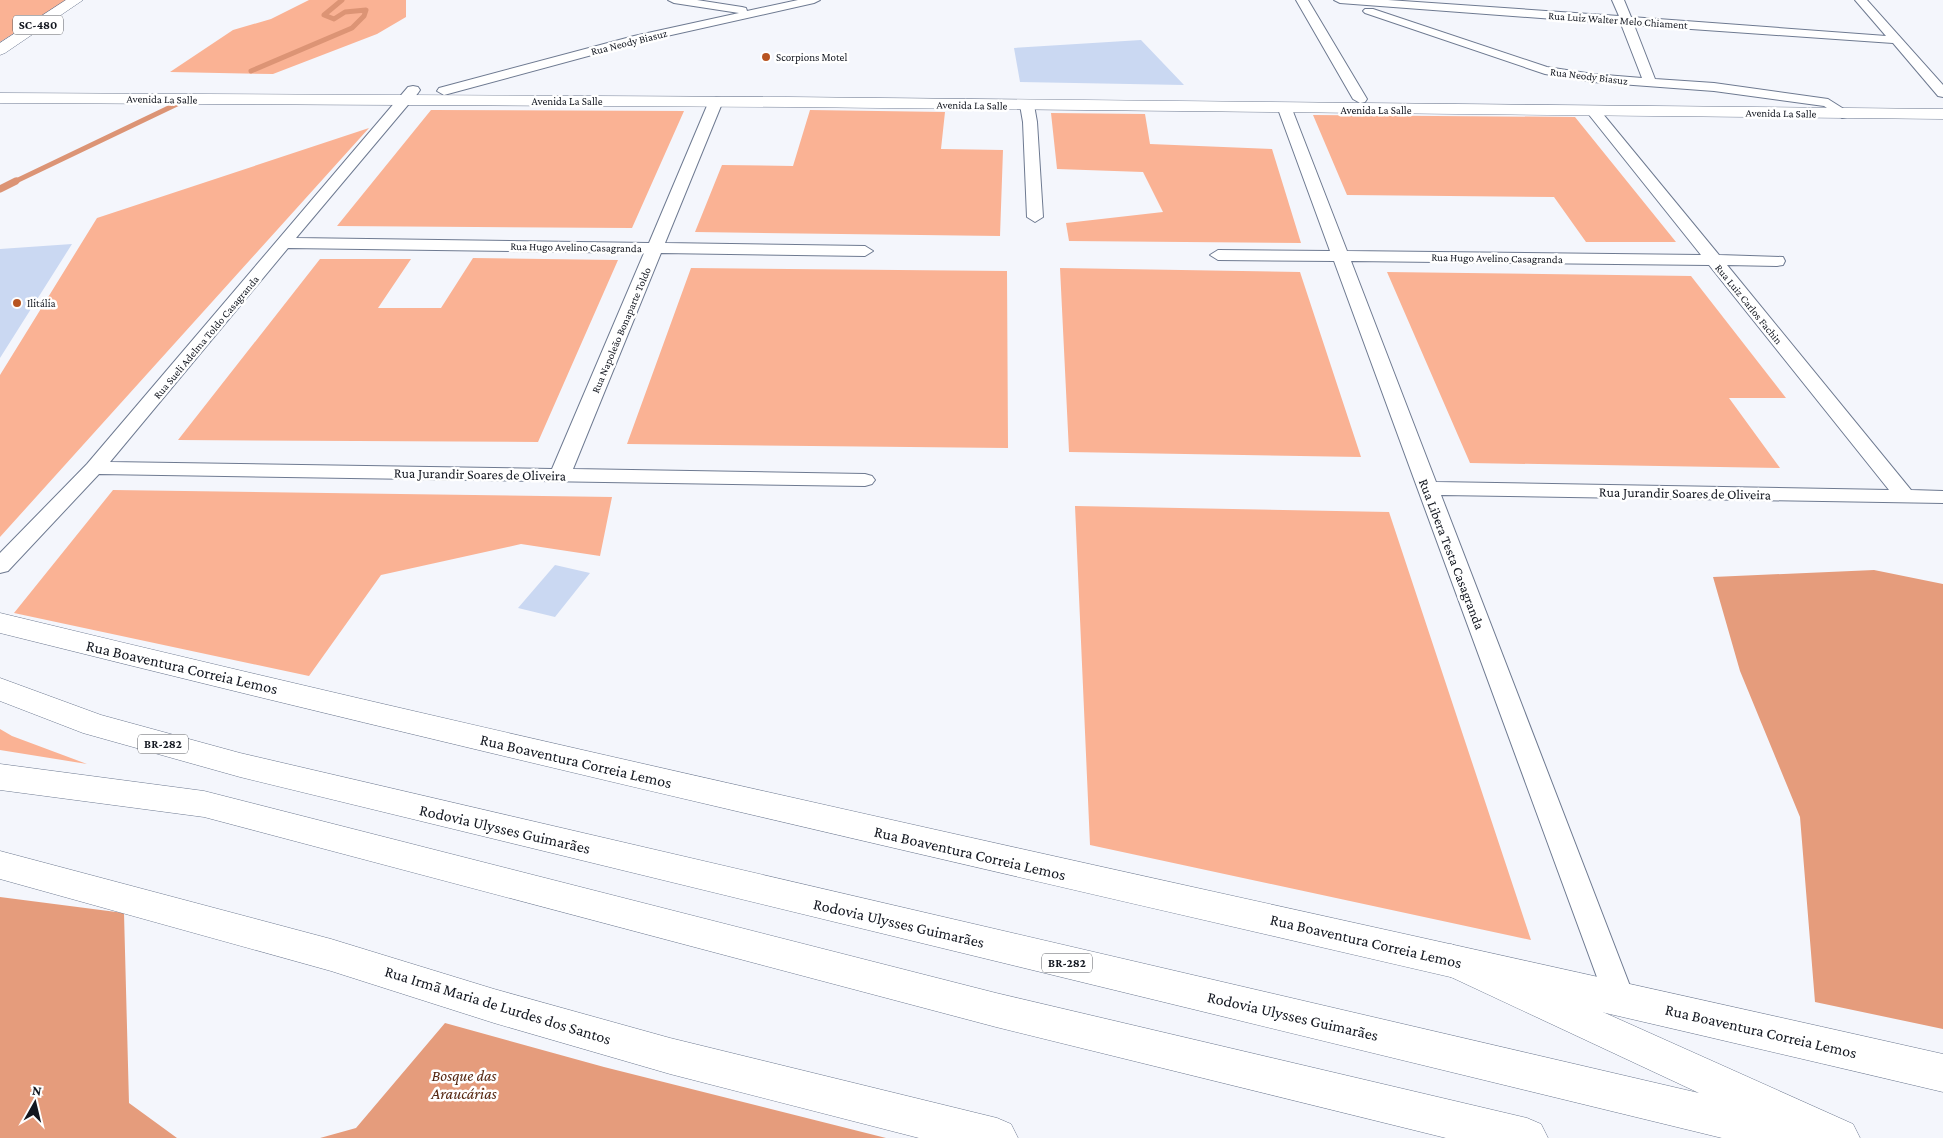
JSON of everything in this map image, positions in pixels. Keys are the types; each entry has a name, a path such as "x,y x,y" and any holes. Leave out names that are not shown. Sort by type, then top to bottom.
{"main road":[{"name":"SC-480","path":"0,50 76,0"},
{"name":"Avenida La Salle","path":"0,85 716,102 790,97 1027,105 1360,99 1943,104"},
{"name":"Avenida La Salle","path":"0,98 409,96 444,90 1181,102 1285,109 1943,114"},
{"name":"Rua Boaventura Correia Lemos","path":"0,623 861,829 1451,960 1943,1073"},
{"name":"Rodovia Ulysses Guimarães","path":"0,689 94,725 249,768 1804,1138"},
{"path":"0,777 204,804 996,1010 1527,1138"},
{"name":"Rua Irmã Maria de Lurdes dos Santos","path":"0,865 331,955 494,1006 670,1056 997,1138"},
{"path":"1451,960 1839,1138"}],"street":[{"path":"674,0 755,12"},
{"name":"Rua Neody Biasuz","path":"444,90 638,39 814,0"},
{"path":"1302,0 1360,99"},
{"name":"Rua Neody Biasuz","path":"1331,0 1545,70 1593,78 1714,87 1828,103"},
{"name":"Rua Luiz Walter Melo Chiament","path":"1340,0 1896,40"},
{"path":"1618,0 1650,82"},
{"path":"1861,0 1943,93"},
{"name":"Rua Sueli Adelma Toldo Casagranda","path":"0,566 94,468 287,243 409,96"},
{"name":"Rua Napoleão Bonaparte Toldo","path":"560,475 716,102"},
{"path":"1828,103 1842,114"},
{"path":"1027,105 1030,122 1035,217"},
{"name":"Rua Libera Testa Casagranda","path":"1285,109 1620,999"},
{"name":"Rua Luiz Carlos Fachin","path":"1593,111 1905,496"},
{"name":"Rua Hugo Avelino Casagranda","path":"287,243 865,251"},
{"name":"Rua Hugo Avelino Casagranda","path":"1218,255 1777,261"},
{"name":"Rua Jurandir Soares de Oliveira","path":"94,468 865,480"},
{"name":"Rua Jurandir Soares de Oliveira","path":"1427,488 1943,497"}],"shaded area":[{"path":"0,0 67,0 0,42"},
{"path":"309,0 406,0 406,17 377,34 273,74 170,72 233,30 271,19"},
{"path":"431,110 684,111 632,228 337,226"},
{"path":"810,110 945,112 941,149 1003,150 1000,236 695,232 722,165 793,166"},
{"path":"1051,113 1145,114 1150,144 1272,149 1301,243 1069,241 1066,223 1163,212 1143,172 1057,169"},
{"path":"1313,115 1575,117 1676,242 1586,242 1554,197 1347,195"},
{"path":"369,128 0,537 0,375 97,218"},
{"path":"473,258 618,260 538,442 178,440 320,259 411,259 378,308 441,308"},
{"path":"691,268 1007,271 1008,448 627,444"},
{"path":"1060,268 1300,272 1361,457 1069,452"},
{"path":"1387,272 1691,276 1786,398 1729,398 1780,468 1470,463"},
{"path":"113,490 612,497 600,556 521,544 381,575 309,676 14,613"},
{"path":"1075,506 1389,512 1531,940 1090,845"},
{"path":"0,729 12,736 87,764 0,750"}],"green space":[{"path":"1874,570 1943,584 1943,1029 1815,1002 1800,817 1740,671 1713,577"},
{"path":"0,897 124,913 129,1103 177,1138 0,1138"},
{"name":"Bosque das Araucárias","path":"445,1023 604,1067 886,1138 320,1138 356,1128"}],"building":[{"path":"1141,40 1184,85 1020,82 1014,48"},
{"name":"Ilitália","path":"72,244 0,358 0,249"},
{"path":"555,565 590,573 555,617 518,608"}],"waterway":[{"path":"251,71 352,28 364,16 366,10 345,12 334,19 324,15 342,0"},
{"path":"14,182 177,104"},
{"path":"0,189 14,182"}],"place":[{"name":"Scorpions Motel","path":"766,57"},
{"name":"Ilitália","path":"17,303"}]}
